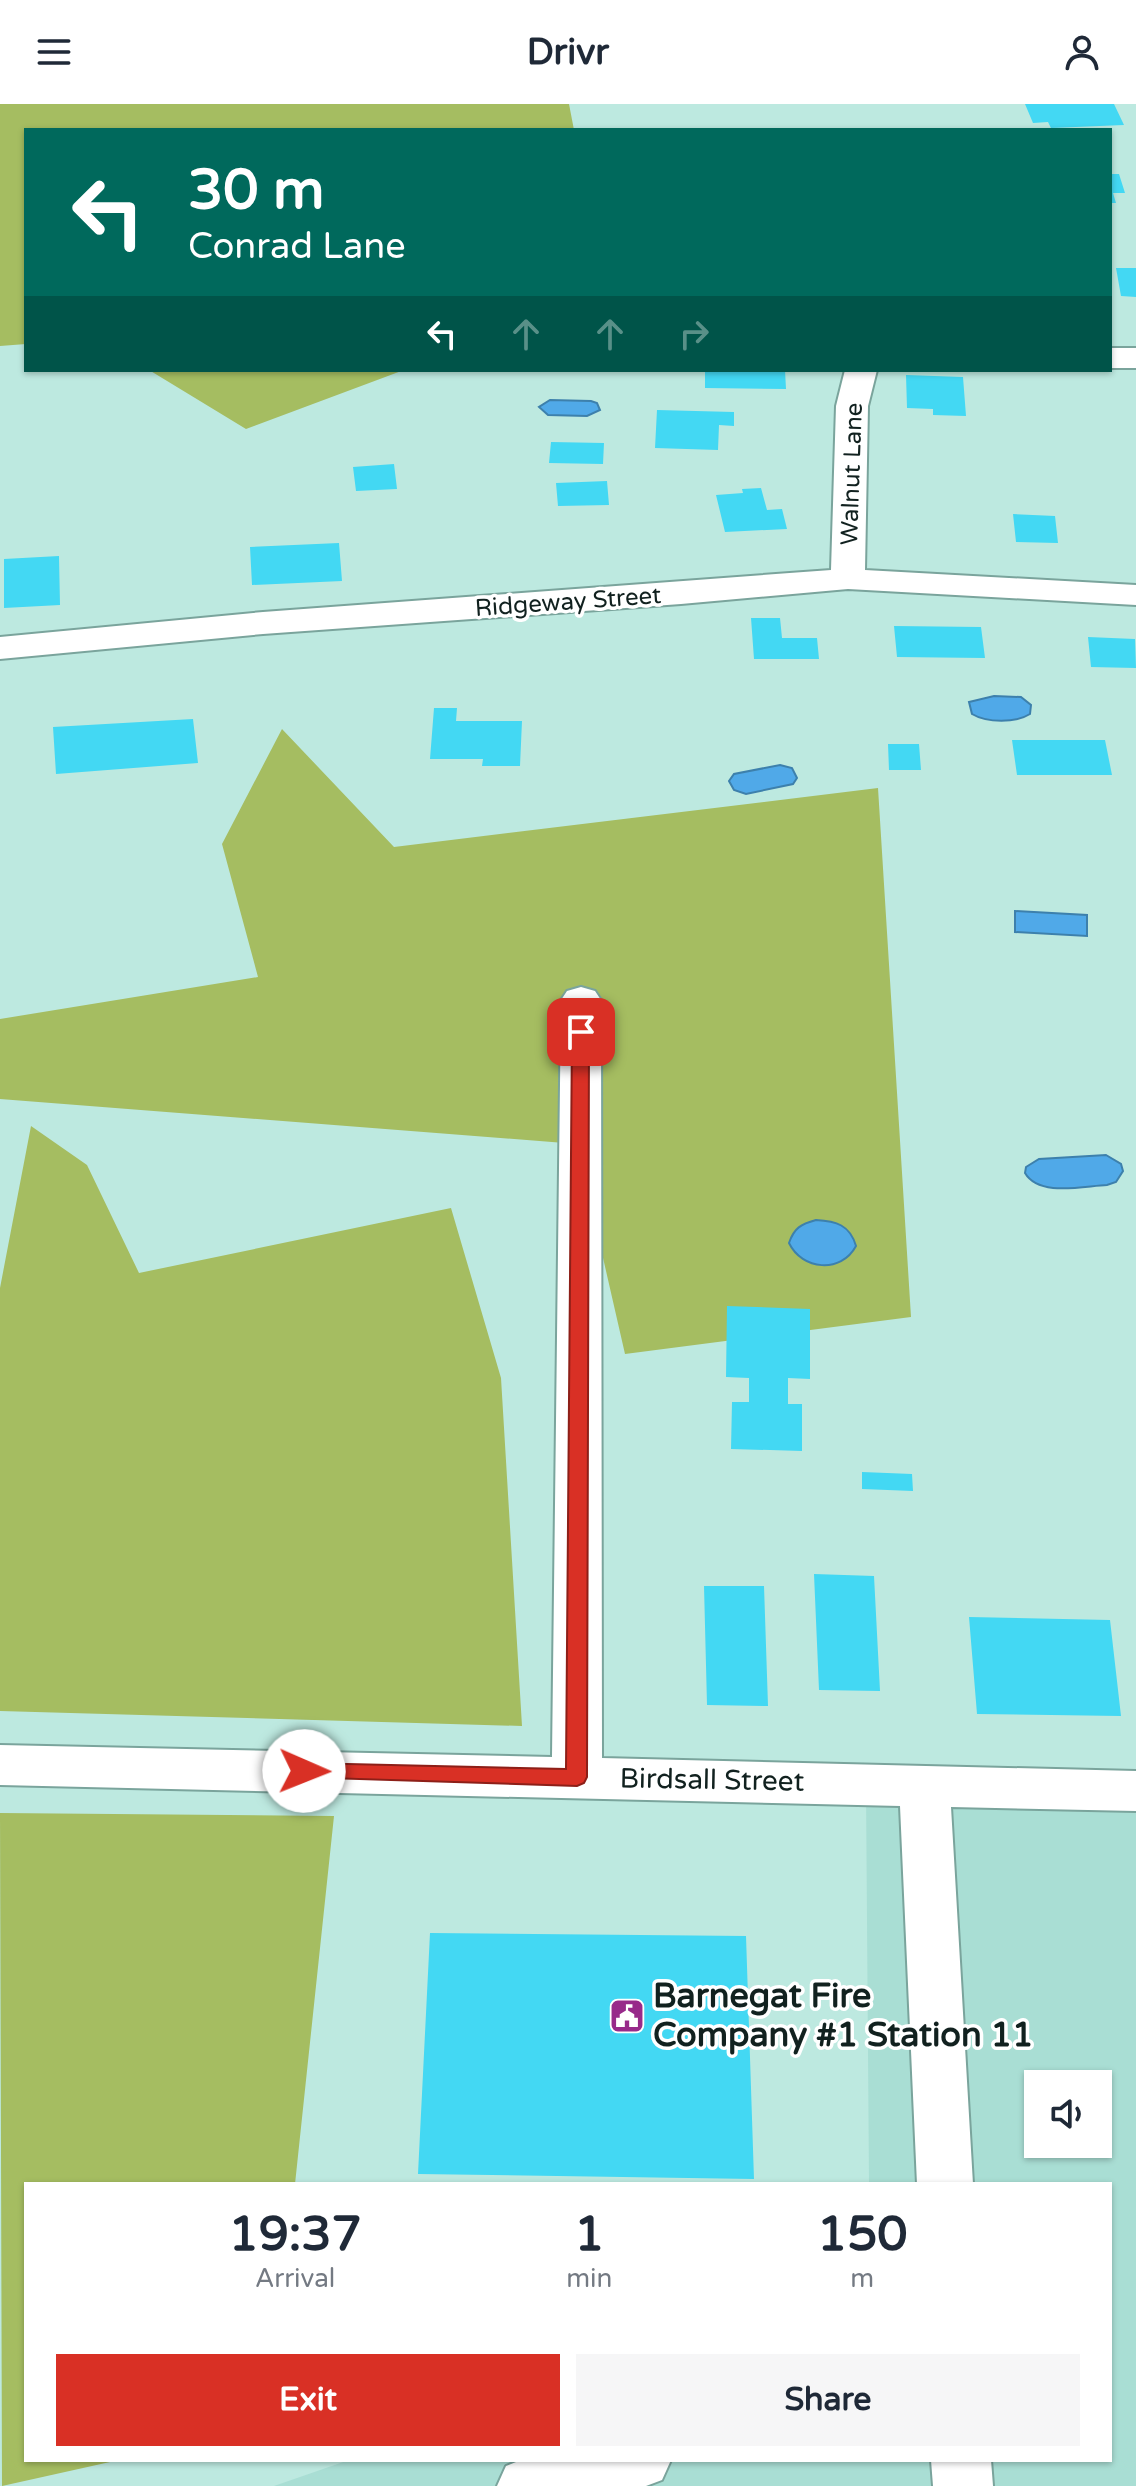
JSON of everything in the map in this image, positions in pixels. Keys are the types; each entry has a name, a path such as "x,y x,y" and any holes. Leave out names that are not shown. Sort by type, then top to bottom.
{"street":[{"path":"1112,358 1136,358"},
{"name":"Walnut Lane","path":"848,579 852,406 860,372"},
{"name":"Ridgeway Street","path":"0,648 263,623 666,596 848,579 1136,595"},
{"path":"577,1777 581,1000"},
{"name":"Birdsall Street","path":"0,1765 1136,1791"},
{"path":"924,1784 945,2182"},
{"path":"527,2486 632,2462"},
{"path":"961,2462 963,2486"}],"shaded area":[{"path":"866,1789 1136,1803 1136,2486 274,2486 343,2462 1112,2462 1112,2182 869,2182"}],"green space":[{"path":"0,104 569,104 574,128 24,128 24,344 0,346"},
{"path":"152,372 399,372 246,429"},
{"path":"282,729 394,847 878,788 911,1317 625,1354 577,1144 0,1099 0,1019 258,977 222,844"},
{"path":"31,1126 87,1165 139,1273 451,1208 501,1378 522,1726 0,1711 0,1288"},
{"path":"0,1813 334,1816 295,2182 24,2182 24,2462 110,2462 2,2486"}],"water":[{"path":"550,400 591,401 597,403 600,410 587,416 548,415 539,407"},
{"path":"994,696 1021,697 1031,705 1030,714 1001,721 972,714 969,702"},
{"path":"780,765 792,768 797,778 793,784 746,794 734,790 729,781 734,774"},
{"path":"1015,911 1087,915 1087,936 1015,932"},
{"path":"1106,1155 1121,1164 1123,1171 1116,1182 1107,1185 1051,1188 1040,1185 1025,1173 1026,1167 1039,1159"},
{"path":"816,1220 836,1223 850,1233 856,1246 849,1255 841,1261 822,1265 803,1259 795,1252 789,1243 793,1234 802,1225"}],"building":[{"path":"1025,104 1114,104 1124,125 1051,128 1048,122 1033,123"},
{"path":"1112,174 1119,174 1125,193 1113,193 1116,203 1112,203"},
{"path":"1116,268 1136,268 1136,297 1121,296"},
{"path":"705,372 785,372 786,389 705,388"},
{"path":"906,375 963,377 966,416 933,415 933,409 907,408"},
{"path":"657,410 734,412 734,426 719,425 718,450 655,448"},
{"path":"551,442 604,443 603,464 549,463"},
{"path":"394,464 397,489 356,491 353,467"},
{"path":"607,481 609,505 558,506 556,483"},
{"path":"761,488 767,510 782,509 787,529 725,532 716,495"},
{"path":"1013,514 1055,516 1058,543 1016,542"},
{"path":"339,543 342,581 252,585 250,547"},
{"path":"59,556 60,605 4,608 4,559"},
{"path":"751,618 780,618 782,638 817,638 819,659 754,659"},
{"path":"894,626 981,627 985,658 897,657"},
{"path":"1088,637 1135,639 1136,668 1091,667"},
{"path":"434,708 457,708 456,721 522,721 520,766 482,766 483,759 430,759"},
{"path":"193,719 198,763 56,774 53,727"},
{"path":"1012,740 1105,740 1112,775 1017,775"},
{"path":"888,744 919,744 921,770 889,770"},
{"path":"727,1306 810,1309 810,1379 788,1378 788,1404 802,1404 802,1451 731,1449 732,1402 749,1402 749,1378 726,1377"},
{"path":"862,1472 912,1474 913,1491 862,1489"},
{"path":"814,1574 874,1576 880,1691 819,1690"},
{"path":"704,1586 764,1586 768,1706 707,1705"},
{"path":"969,1617 1110,1620 1121,1716 977,1714"},
{"path":"430,1933 746,1936 754,2179 418,2174"}],"place":[{"name":"Barnegat Fire Company #1 Station 11","path":"627,2016"}],"route":[{"path":"304,1771 577,1777 581,1032"}]}
